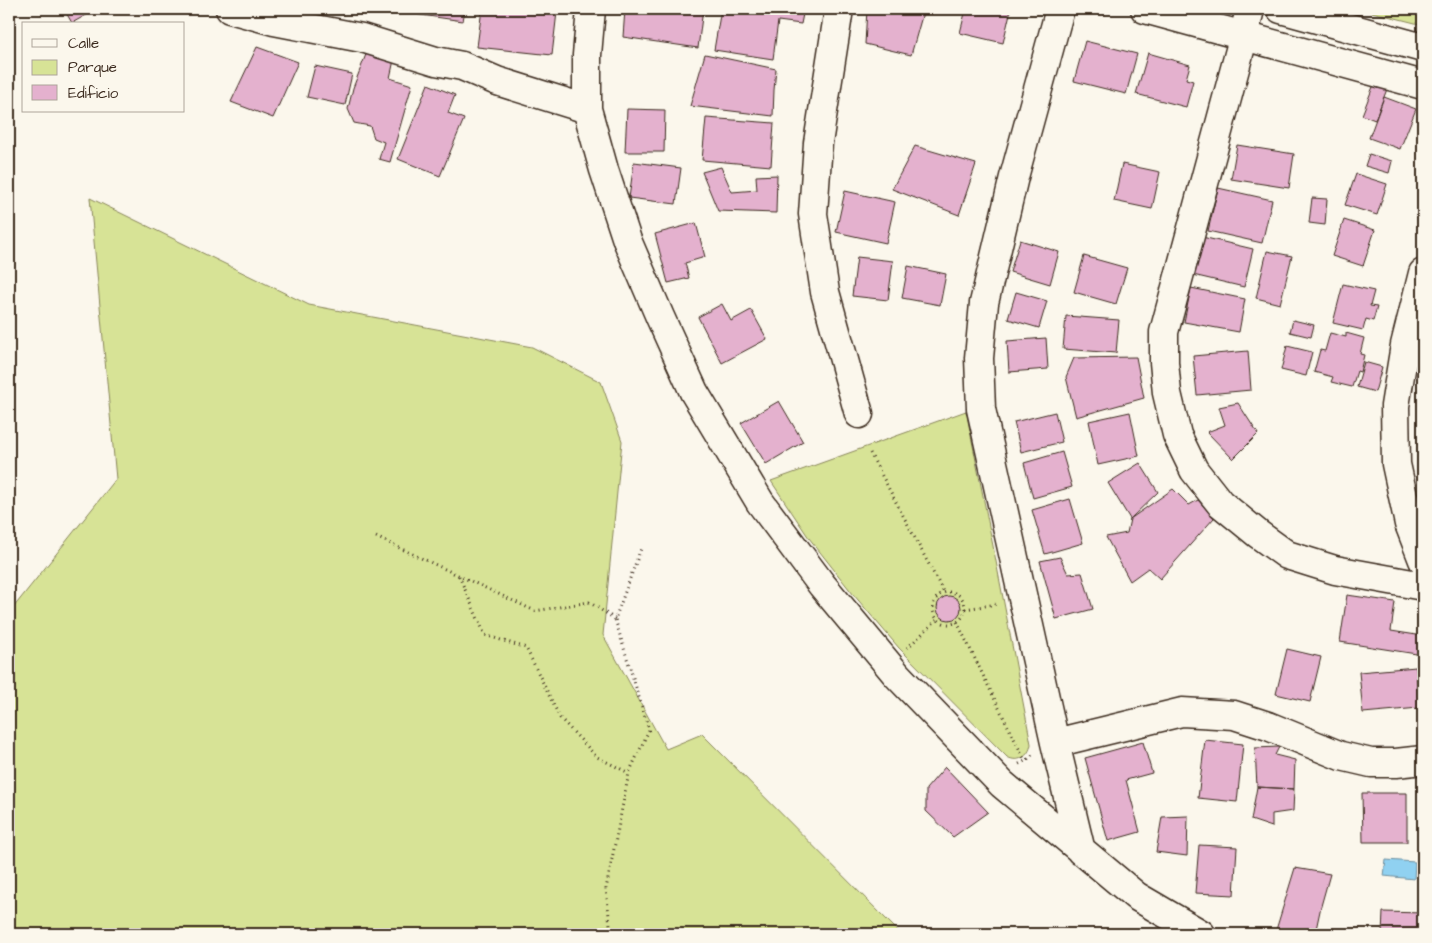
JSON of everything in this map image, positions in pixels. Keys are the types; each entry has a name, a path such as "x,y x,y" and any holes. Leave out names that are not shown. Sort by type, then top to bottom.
{"street":[{"path":"230,9 274,21 362,38 436,61 462,66 497,81 587,109"},
{"path":"591,9 587,55 587,109 604,170 627,240 694,392 760,502 822,585 897,675 1002,784 1136,896 1202,934"},
{"path":"587,55 608,9"},
{"path":"839,9 818,143 813,214 825,292 859,414"},
{"path":"1060,9 1014,177 984,303 979,358 982,409 1044,746 1081,851"},
{"path":"1145,9 1423,85"},
{"path":"1250,9 1164,332 1167,393 1178,435 1194,470 1220,503 1287,555 1335,570 1423,586"},
{"path":"1281,9 1423,48"},
{"path":"1423,273 1405,345 1395,406 1396,464 1409,524 1423,560"},
{"path":"1044,746 1182,712 1234,715 1268,726 1341,756 1371,763 1423,760"}],"path":[{"path":"870,452 944,593"},
{"path":"376,537 535,611 589,602 615,618"},
{"path":"611,934 606,889 629,773 649,730 615,618 642,546"},
{"path":"459,576 485,635 526,648 560,718 597,757 629,773"},
{"path":"944,593 954,593 962,599 965,609 964,614 957,622 947,624 938,619 934,605 936,600 944,593"},
{"path":"965,609 999,604"},
{"path":"901,653 938,619"},
{"path":"957,622 1025,761"},
{"path":"1016,764 1025,761 1044,746"}],"green space":[{"path":"1360,9 1423,9 1423,25"},
{"path":"90,198 309,305 532,347 601,382 622,441 603,635 666,749 702,734 901,934 9,934 9,613 116,479"},
{"path":"966,411 1031,744 1028,752 1019,759 1007,757 899,648 809,538 771,481"}],"water":[{"path":"1386,860 1415,862 1414,879 1384,876"}],"building":[{"path":"64,9 97,9 74,22 71,22"},
{"path":"415,9 465,9 463,21 414,14"},
{"path":"482,9 539,9 557,12 552,55 477,47"},
{"path":"625,9 703,9 698,48 623,37"},
{"path":"721,9 804,9 801,24 778,21 773,59 714,50"},
{"path":"867,9 924,9 911,55 865,44"},
{"path":"966,9 1011,9 1003,43 960,33"},
{"path":"1085,41 1137,54 1126,94 1074,81"},
{"path":"370,44 396,51 390,78 412,85 390,162 379,159 384,142 374,138 370,126 354,123 348,109 353,88"},
{"path":"257,47 298,62 273,118 231,102"},
{"path":"1148,53 1190,65 1186,79 1193,81 1186,107 1136,94"},
{"path":"705,54 776,69 773,116 690,106"},
{"path":"315,66 352,74 345,105 307,97"},
{"path":"1376,79 1389,84 1375,120 1362,115"},
{"path":"428,84 455,95 448,113 464,119 440,176 398,159"},
{"path":"1384,97 1416,109 1400,149 1369,138"},
{"path":"627,109 665,110 664,152 625,152"},
{"path":"706,118 774,123 771,166 702,160"},
{"path":"1237,145 1294,154 1289,188 1231,179"},
{"path":"915,146 976,164 959,215 892,189"},
{"path":"1369,154 1392,161 1389,173 1365,166"},
{"path":"634,162 681,168 676,204 629,198"},
{"path":"1122,164 1160,172 1152,209 1114,201"},
{"path":"721,167 732,192 757,190 756,176 777,175 776,213 718,211 702,172"},
{"path":"1356,174 1387,184 1377,215 1345,205"},
{"path":"1218,188 1272,200 1262,243 1208,231"},
{"path":"845,191 895,202 886,243 836,232"},
{"path":"1312,198 1327,199 1325,225 1309,223"},
{"path":"1344,220 1375,230 1363,266 1332,256"},
{"path":"696,223 705,257 685,263 689,278 668,283 655,234"},
{"path":"1202,237 1253,249 1244,287 1193,275"},
{"path":"1020,240 1059,252 1050,284 1010,272"},
{"path":"1267,251 1292,256 1280,304 1256,298"},
{"path":"1084,256 1127,268 1116,304 1074,292"},
{"path":"857,257 893,261 888,300 852,296"},
{"path":"908,266 946,274 940,305 902,298"},
{"path":"1343,284 1374,291 1370,306 1377,307 1373,321 1366,319 1363,330 1333,323"},
{"path":"1191,288 1245,299 1239,332 1184,322"},
{"path":"1016,292 1047,301 1039,328 1008,319"},
{"path":"722,304 731,321 751,310 767,339 722,363 698,317"},
{"path":"1066,316 1119,320 1116,353 1063,349"},
{"path":"1293,320 1314,325 1311,337 1290,332"},
{"path":"1330,333 1346,337 1346,333 1364,338 1360,354 1364,355 1360,372 1357,371 1352,387 1331,382 1333,377 1314,372 1320,350 1325,351"},
{"path":"1046,338 1048,369 1009,372 1007,341"},
{"path":"1287,346 1312,352 1306,376 1281,370"},
{"path":"1248,351 1251,390 1197,395 1193,356"},
{"path":"1136,357 1144,398 1076,417 1066,377 1074,358"},
{"path":"1364,362 1382,367 1375,392 1357,387"},
{"path":"779,401 803,442 766,464 741,423"},
{"path":"1238,403 1258,434 1233,459 1207,432 1225,425 1219,407"},
{"path":"1055,412 1062,442 1021,452 1014,422"},
{"path":"1130,412 1139,456 1098,465 1089,421"},
{"path":"1062,452 1072,487 1033,498 1024,463"},
{"path":"1140,463 1158,492 1130,519 1108,483"},
{"path":"1173,489 1189,505 1198,500 1214,518 1160,579 1148,568 1130,581 1106,537 1127,533 1130,519"},
{"path":"1070,499 1083,543 1045,554 1032,510"},
{"path":"1060,557 1068,574 1082,573 1093,609 1056,619 1040,561"},
{"path":"1347,595 1395,602 1391,631 1423,636 1423,655 1340,642"},
{"path":"949,596 957,600 961,608 957,616 949,620 941,616 937,608 941,600"},
{"path":"1287,649 1321,657 1310,702 1276,694"},
{"path":"1416,667 1419,708 1363,713 1359,672"},
{"path":"1205,740 1243,744 1237,802 1198,798"},
{"path":"1143,742 1152,773 1126,780 1140,832 1108,841 1085,758"},
{"path":"1279,747 1275,755 1295,760 1294,789 1257,787 1255,748"},
{"path":"945,767 988,812 953,837 926,811 926,789"},
{"path":"1257,787 1294,789 1293,811 1272,814 1272,827 1251,820"},
{"path":"1362,793 1407,793 1407,842 1363,842"},
{"path":"1188,816 1187,856 1156,852 1162,817"},
{"path":"1199,845 1237,847 1234,895 1195,893"},
{"path":"1295,868 1330,874 1315,934 1287,934 1276,930"},
{"path":"1383,912 1423,913 1423,934 1382,934"}]}
